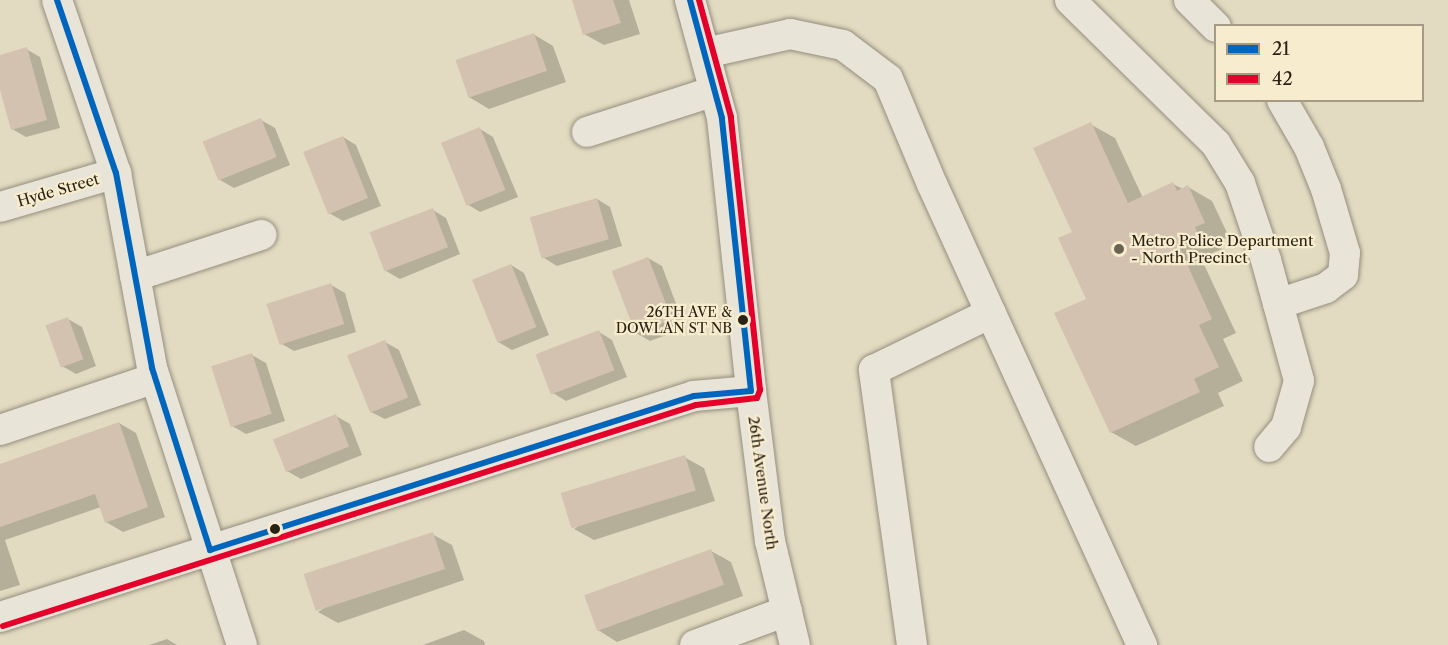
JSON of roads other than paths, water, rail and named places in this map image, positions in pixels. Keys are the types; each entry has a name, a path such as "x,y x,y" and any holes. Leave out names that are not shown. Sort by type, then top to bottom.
{"street":[{"path":"57,0 116,173 155,378 242,645"},
{"name":"26th Avenue North","path":"690,0 722,118 751,391 770,541 795,645"},
{"path":"1070,0 1216,144 1240,183 1278,304 1299,381 1286,427 1269,447"},
{"path":"1189,0 1214,26"},
{"path":"705,53 790,34 843,45 888,79 932,184 1142,645"},
{"path":"586,132 715,91"},
{"path":"1278,304 1326,288 1343,275 1345,253 1326,189 1309,147 1283,102"},
{"name":"Hyde Street","path":"0,207 116,173"},
{"path":"135,276 261,234"},
{"path":"912,645 874,370 991,313"},
{"path":"0,430 155,378"},
{"path":"0,616 694,396 751,391"},
{"path":"695,645 787,611"}],"place":[{"name":"Metro Police Department - North Precinct","path":"1119,249"},
{"name":"26TH AVE & DOWLAN ST NB","path":"743,320"}]}
